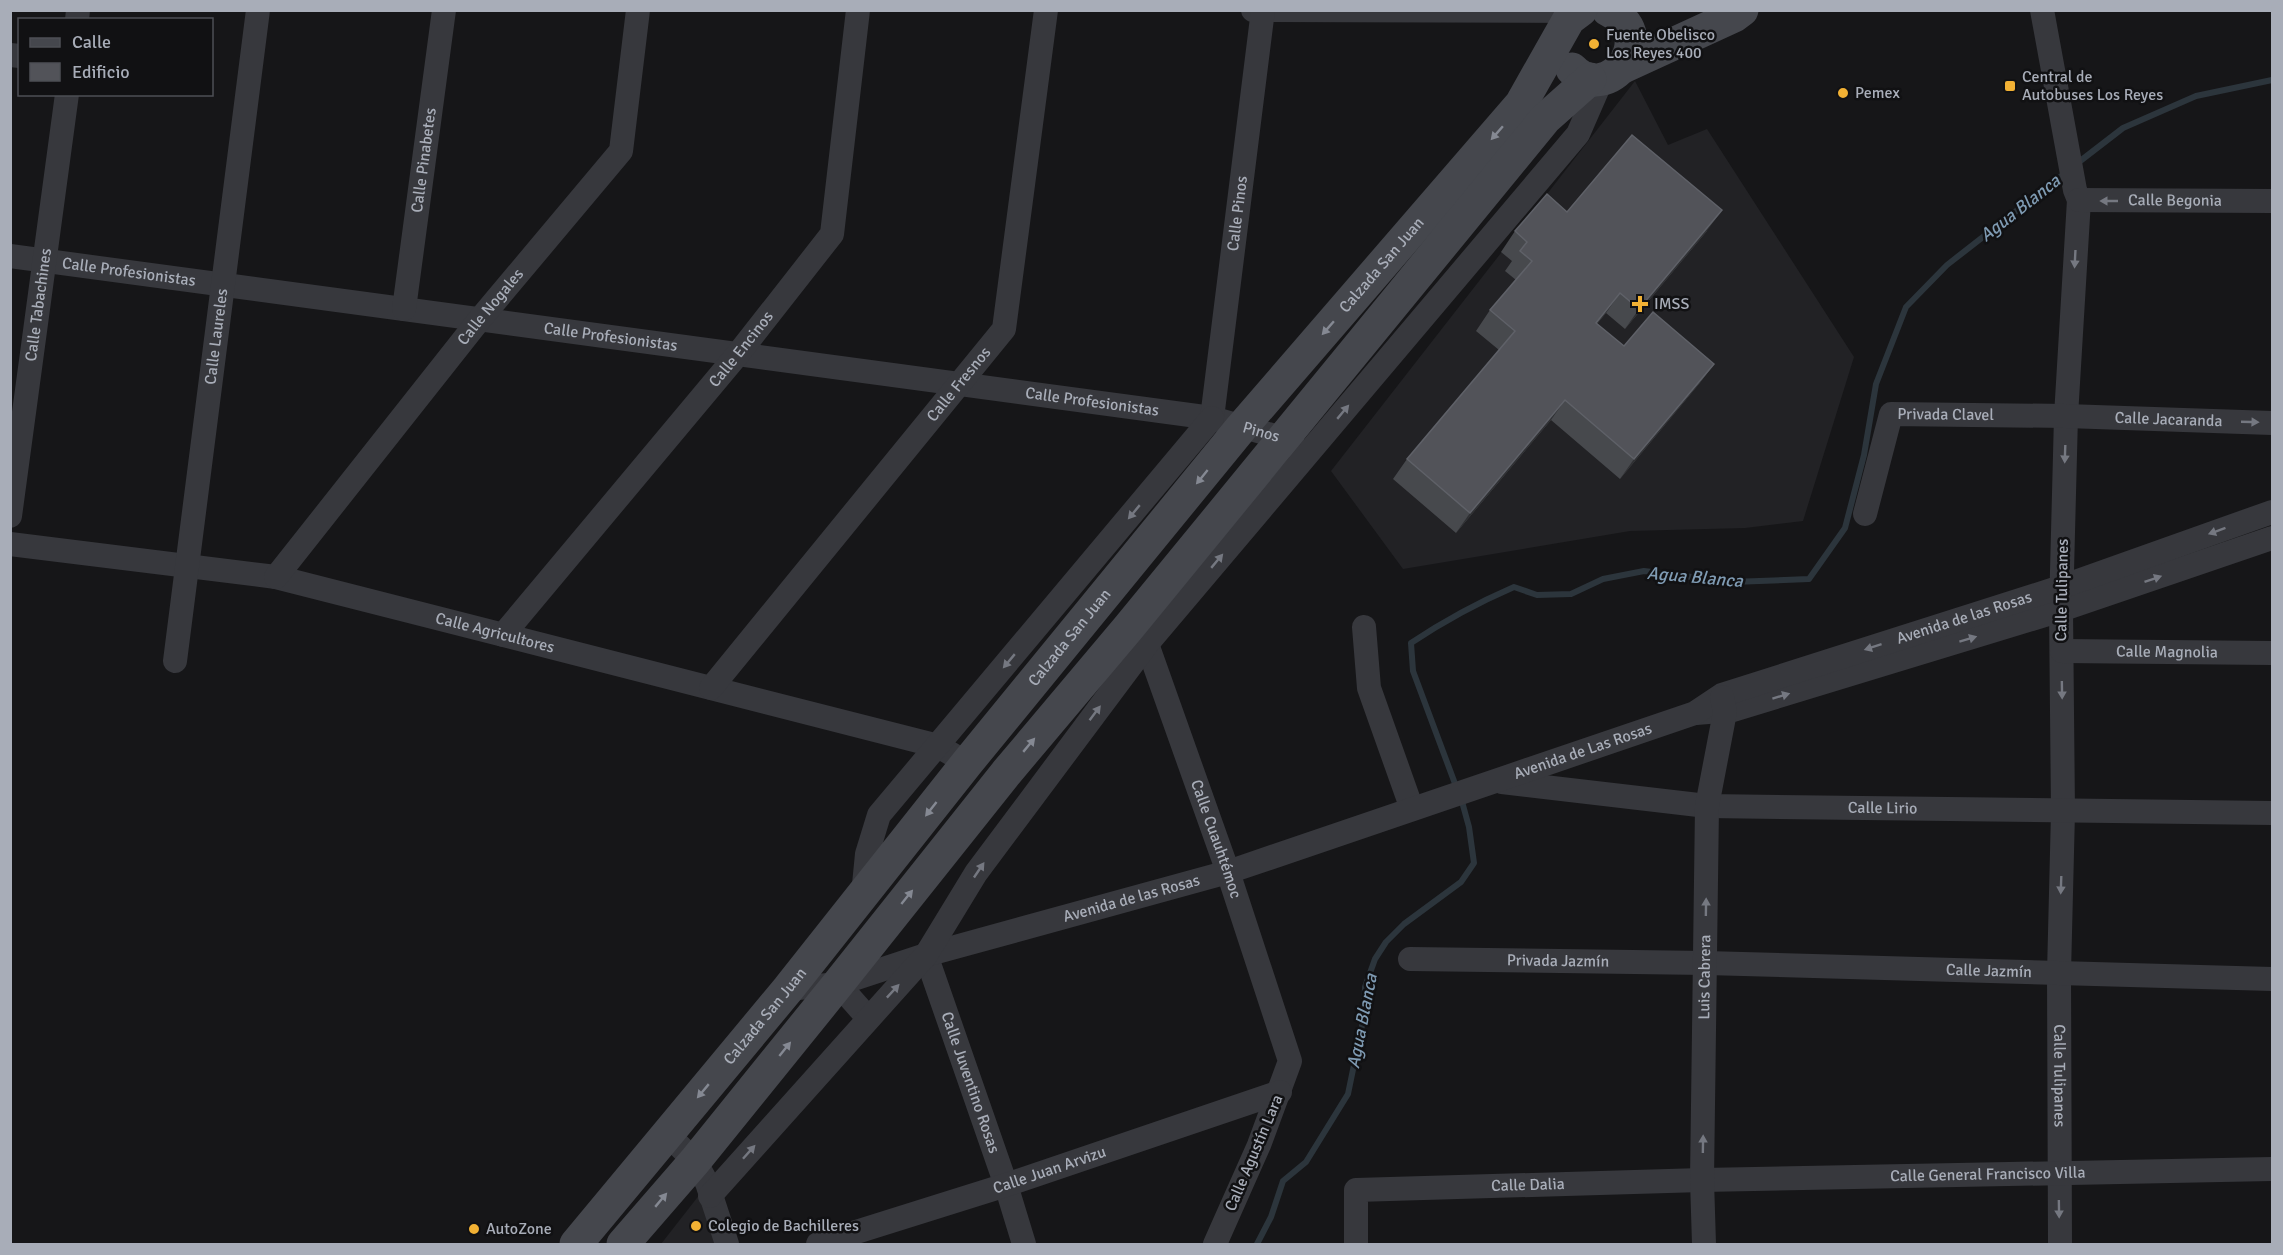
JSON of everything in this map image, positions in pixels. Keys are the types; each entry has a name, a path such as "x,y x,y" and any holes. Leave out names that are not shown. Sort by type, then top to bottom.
{"main road":[{"path":"1574,17 1560,47 1564,62 1575,74 1605,75 1631,50 1630,32 1619,16 1608,10"},
{"name":"Calzada San Juan","path":"576,1245 788,989 968,763 1226,423 1533,112 1736,12"},
{"name":"Calzada San Juan","path":"623,1245 695,1161 999,782 1138,635 1295,446 1533,112 1574,17"}],"street":[{"name":"Calle Laureles","path":"175,661 258,10"},
{"name":"Calle Pinabetes","path":"404,309 444,10"},
{"name":"Calle Nogales","path":"276,577 480,319 621,151 638,10"},
{"name":"Calle Encinos","path":"503,635 738,354 832,234 858,10"},
{"name":"Calle Fresnos","path":"711,688 1004,329 1046,10"},
{"name":"Calle Tulipanes","path":"2042,10 2077,195 2066,416 2061,599 2063,812 2059,972 2060,1245"},
{"path":"1259,11 1574,17"},
{"name":"Calle Pinos","path":"1226,423 1259,11"},
{"path":"1295,446 1578,134 1605,75"},
{"name":"Calle Tabachines","path":"10,516 67,96"},
{"name":"Calle Begonia","path":"2077,195 2272,201"},
{"name":"Calle Profesionistas","path":"10,256 960,384 1226,423"},
{"name":"Privada Clavel","path":"1865,514 1891,414 2066,416"},
{"name":"Calle Jacaranda","path":"2066,416 2272,423"},
{"path":"862,895 867,854 879,815 1226,423"},
{"name":"Pinos","path":"1226,423 1295,446"},
{"name":"Avenida de las Rosas","path":"2061,599 2272,512"},
{"name":"Avenida de las Rosas","path":"1724,703 2061,599 2272,538"},
{"name":"Calle Agricultores","path":"10,544 276,577 938,746 968,763"},
{"path":"1364,627 1369,688 1419,806"},
{"path":"710,1196 926,955 976,873 1138,635"},
{"name":"Calle Cuauhtémoc","path":"1138,635 1228,872 1290,1060"},
{"name":"Calle Magnolia","path":"2062,651 2272,653"},
{"name":"Avenida de Las Rosas","path":"1469,789 1724,703"},
{"name":"Luis Cabrera","path":"1704,1245 1702,1180 1707,806 1724,703"},
{"name":"Calle Lirio","path":"1495,781 1707,806 2272,813"},
{"name":"Avenida de las Rosas","path":"788,989 838,984 926,955 1228,872 1469,789"},
{"name":"Calle Juventino Rosas","path":"926,955 1006,1185 1024,1245"},
{"name":"Privada Jazmín","path":"1410,959 1706,963"},
{"name":"Calle Jazmín","path":"1706,963 2272,978"},
{"path":"838,984 868,1018"},
{"name":"Calle Agustín Lara","path":"1215,1245 1260,1145 1290,1060"},
{"name":"Calle Juan Arvizu","path":"818,1245 1006,1185 1280,1092"},
{"path":"667,1134 695,1161 707,1183 727,1245"},
{"name":"Calle General Francisco Villa","path":"1702,1180 2272,1169"},
{"name":"Calle Dalia","path":"1356,1245 1356,1190 1702,1180"}],"shaded area":[{"name":"IMSS","path":"1635,81 1668,145 1707,129 1854,357 1803,521 1745,528 1630,531 1403,569 1331,471"},
{"name":"Colegio de Bachilleres","path":"704,1189 722,1244 661,1244"}],"building":[{"path":"1632,135 1722,210 1639,309 1620,293 1596,323 1624,346 1653,312 1714,364 1634,459 1565,400 1470,513 1407,459 1515,331 1490,310 1532,261 1520,251 1527,242 1515,231 1547,194 1567,212"}],"waterway":[{"name":"Agua Blanca","path":"2075,165 2123,128 2196,96 2272,80"},
{"name":"Agua Blanca","path":"1457,789 1413,671 1411,643 1461,613 1514,587 1537,595 1571,594 1603,579 1644,571 1732,582 1809,579 1845,528 1864,455 1876,384 1906,307 1947,265 2065,173"},
{"name":"Agua Blanca","path":"1257,1244 1271,1217 1283,1181 1306,1162 1348,1094 1364,1016 1365,987 1375,959 1386,942 1404,924 1461,882 1474,863 1469,827 1461,798"}],"place":[{"name":"Fuente Obelisco Los Reyes 400","path":"1594,44"},
{"name":"Central de Autobuses Los Reyes","path":"2010,86"},
{"name":"Pemex","path":"1843,93"},
{"name":"IMSS","path":"1640,304"},
{"name":"Colegio de Bachilleres","path":"696,1226"},
{"name":"AutoZone","path":"474,1229"}]}
